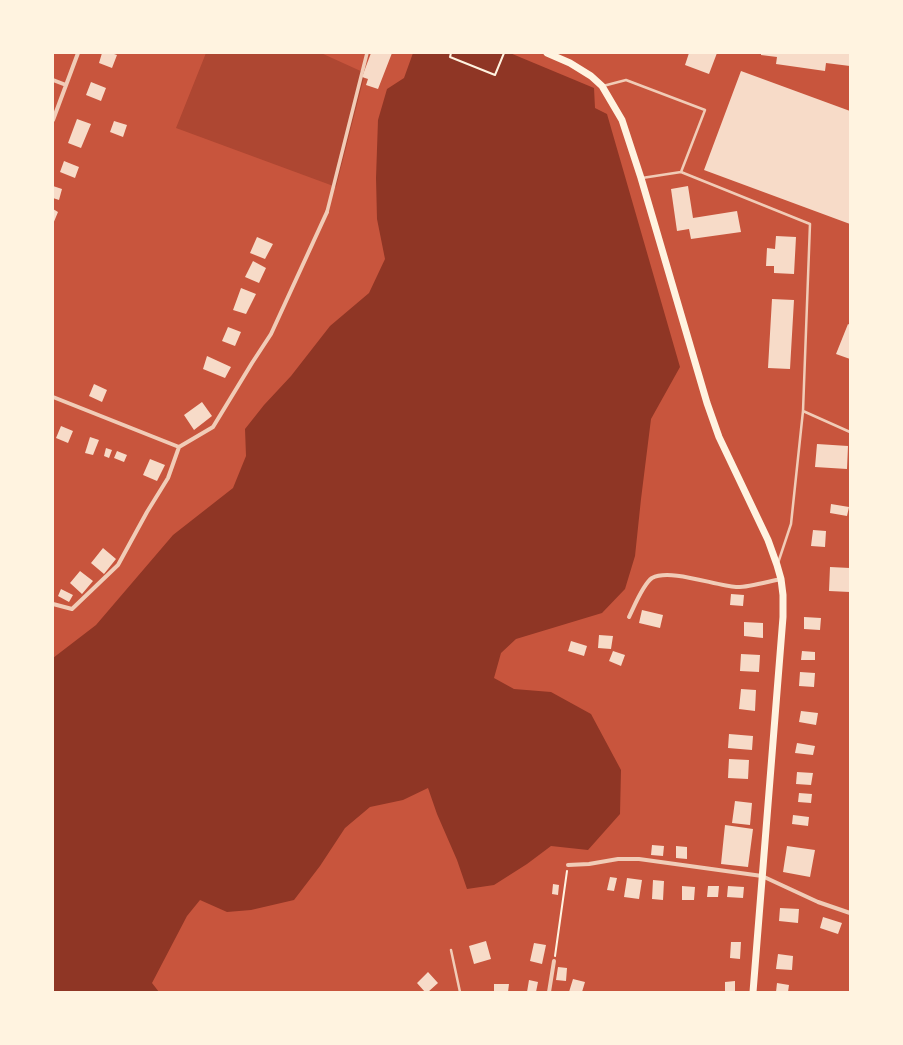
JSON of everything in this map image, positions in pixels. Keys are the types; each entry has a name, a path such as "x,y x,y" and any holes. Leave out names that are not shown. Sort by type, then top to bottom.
{"main road":[{"path":"547,53 570,63 591,76 602,86 622,120 641,178 707,403 719,437 768,540 778,565 783,595 783,617 753,992"}],"street":[{"path":"53,120 78,53"},
{"path":"53,604 72,609 118,565 147,512 168,478 179,447 213,427 271,334 327,212 367,53"},
{"path":"53,80 66,85"},
{"path":"53,397 179,447"},
{"path":"629,617 647,583 652,578 659,576 703,580 737,587 781,579"},
{"path":"568,865 589,864 618,858 639,859 762,876 818,902 850,913"},
{"path":"549,992 554,961"}],"lane":[{"path":"602,86 626,80 705,110 681,172"},
{"path":"641,178 681,172 810,224 803,411 790,524 778,565"},
{"path":"803,411 850,432"},
{"path":"451,950 460,992"}],"path":[{"path":"452,53 450,57 495,75 504,53"},
{"path":"554,961 568,865"}],"shaded area":[{"path":"206,53 321,53 365,73 336,187 176,128"},
{"path":"413,53 510,53 594,88 595,108 607,114 680,367 651,419 635,556 625,589 602,613 516,639 501,653 494,678 514,689 551,692 591,714 621,770 620,814 588,850 551,846 527,864 494,885 467,889 428,788 403,800 370,807 345,828 320,866 294,900 251,910 227,912 200,900 187,916 152,983 159,992 53,992 53,658 96,625 173,535 233,488 246,456 245,429 264,405 291,376 330,326 369,293 385,259 377,219 376,178 378,120 387,89 404,78"}],"building":[{"path":"102,53 117,55 112,68 99,63"},
{"path":"371,53 392,53 378,89 366,85 368,79 362,77"},
{"path":"689,53 717,53 709,74 685,65"},
{"path":"761,53 850,53 850,66 826,63 825,71 776,64 777,57 761,55"},
{"path":"741,71 850,111 850,224 704,170"},
{"path":"91,82 106,88 101,101 86,95"},
{"path":"77,119 91,124 81,148 68,143"},
{"path":"114,121 127,125 123,137 110,132"},
{"path":"64,161 79,167 75,178 60,172"},
{"path":"53,186 62,189 59,200 53,198"},
{"path":"688,186 693,218 737,211 741,232 691,239 689,229 677,231 671,189"},
{"path":"53,209 58,212 53,224"},
{"path":"776,236 796,237 794,274 774,273 774,266 766,266 767,248 775,249"},
{"path":"257,237 273,244 265,259 250,253"},
{"path":"253,261 266,268 259,283 245,277"},
{"path":"241,288 256,294 246,314 233,310"},
{"path":"772,299 794,300 790,369 768,368"},
{"path":"848,324 850,325 850,359 836,354"},
{"path":"228,327 241,332 235,346 222,341"},
{"path":"207,356 231,367 225,378 203,369"},
{"path":"94,384 107,390 102,402 89,396"},
{"path":"202,402 212,416 194,430 184,415"},
{"path":"61,426 73,431 68,443 56,438"},
{"path":"90,437 99,440 93,455 85,453"},
{"path":"817,444 848,446 847,469 815,467"},
{"path":"106,448 112,450 109,458 104,456"},
{"path":"117,451 127,455 124,462 114,458"},
{"path":"150,459 165,465 157,481 143,475"},
{"path":"831,504 849,507 847,516 830,513"},
{"path":"813,530 826,531 825,547 811,546"},
{"path":"103,548 116,559 104,574 91,563"},
{"path":"830,567 850,568 850,592 829,591"},
{"path":"80,571 93,581 82,594 70,583"},
{"path":"61,589 73,595 69,602 58,596"},
{"path":"731,594 744,595 743,606 730,605"},
{"path":"642,610 663,615 660,628 639,623"},
{"path":"804,617 821,618 820,630 804,629"},
{"path":"744,622 763,623 763,638 744,636"},
{"path":"599,635 613,636 611,649 598,648"},
{"path":"571,641 587,646 584,656 568,651"},
{"path":"613,651 625,655 621,666 609,661"},
{"path":"802,651 815,652 815,660 801,660"},
{"path":"741,654 760,655 759,672 740,671"},
{"path":"800,672 815,673 814,687 799,686"},
{"path":"741,689 756,690 755,711 739,709"},
{"path":"801,711 818,713 816,725 799,722"},
{"path":"729,734 753,736 752,750 728,748"},
{"path":"797,743 815,746 813,755 795,753"},
{"path":"729,759 749,760 748,779 728,778"},
{"path":"797,772 813,773 811,785 796,784"},
{"path":"799,793 812,794 811,803 798,802"},
{"path":"735,801 752,803 750,825 732,823"},
{"path":"793,815 809,817 808,826 792,824"},
{"path":"725,825 753,829 748,867 721,864"},
{"path":"652,845 664,846 663,856 651,855"},
{"path":"676,846 687,847 687,859 676,858"},
{"path":"787,846 815,850 810,877 783,872"},
{"path":"610,877 617,878 614,891 607,890"},
{"path":"627,878 642,880 639,899 624,897"},
{"path":"653,880 664,881 663,900 652,899"},
{"path":"553,884 559,885 558,895 552,894"},
{"path":"682,886 695,887 694,900 682,900"},
{"path":"708,886 719,886 718,897 707,897"},
{"path":"728,886 744,887 743,898 727,897"},
{"path":"780,908 799,909 798,923 779,921"},
{"path":"823,917 842,923 838,934 820,928"},
{"path":"486,941 491,959 474,964 469,946"},
{"path":"731,942 741,942 740,959 730,958"},
{"path":"534,943 546,945 542,964 530,961"},
{"path":"778,954 793,956 792,970 776,969"},
{"path":"558,967 567,968 566,981 556,980"},
{"path":"428,972 438,983 428,992 425,992 417,983"},
{"path":"573,979 585,982 582,992 569,992"},
{"path":"529,980 538,982 536,992 527,992"},
{"path":"735,981 735,992 725,992 725,982"},
{"path":"777,983 789,985 788,992 776,992"},
{"path":"494,984 509,984 508,992 494,992"}]}
